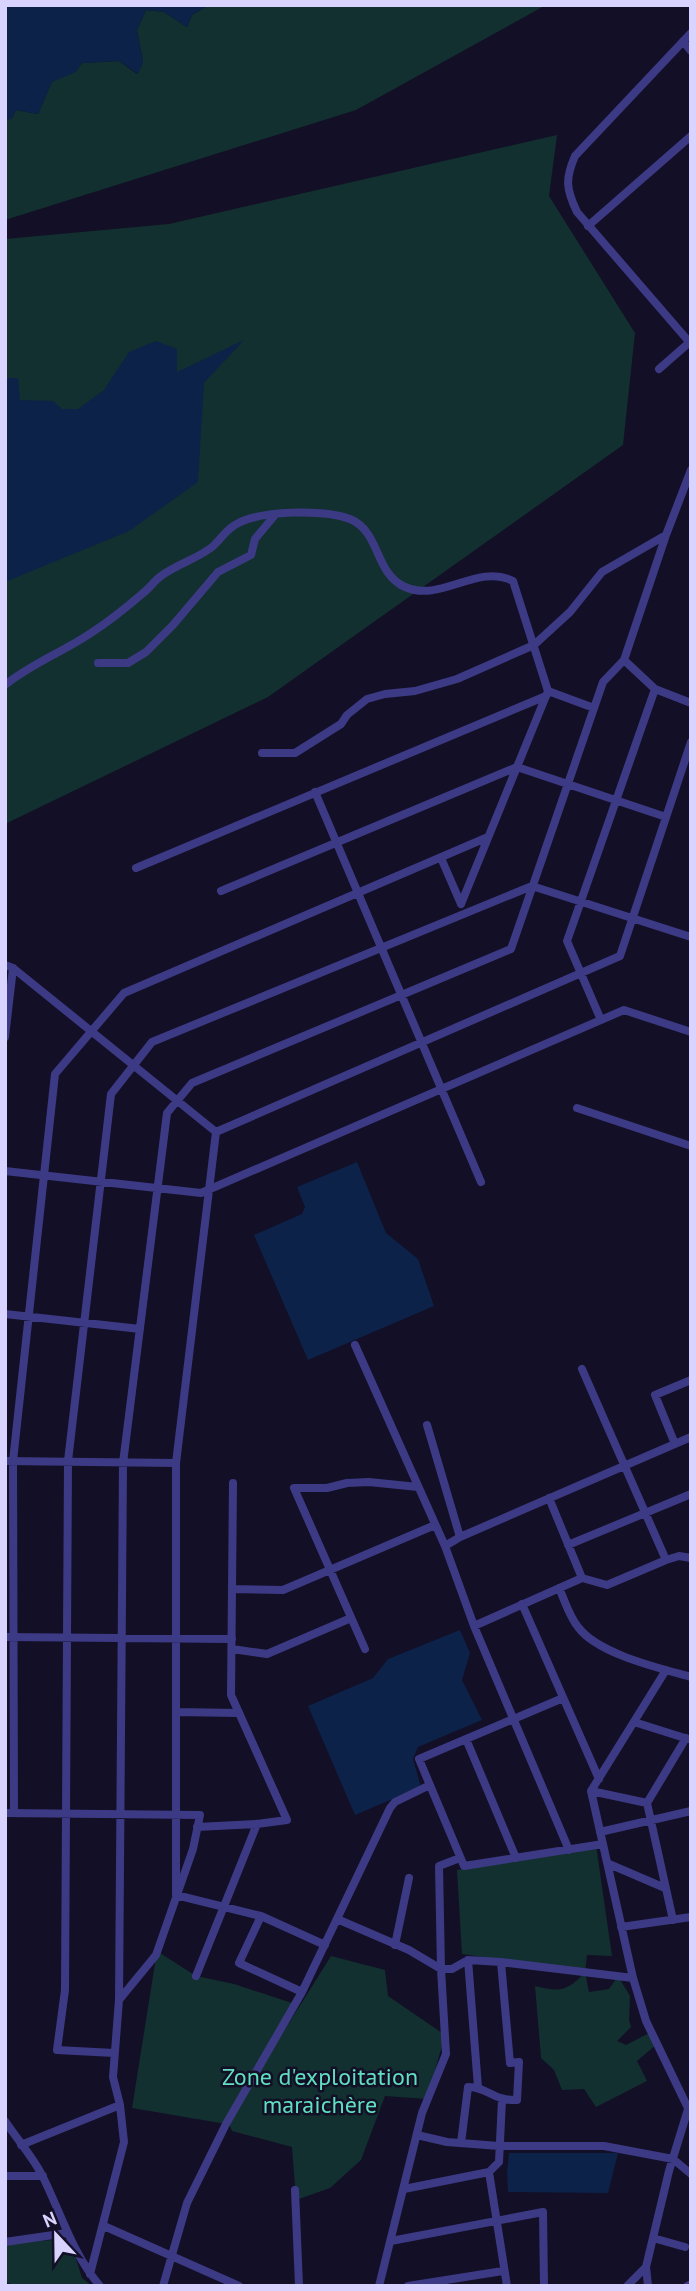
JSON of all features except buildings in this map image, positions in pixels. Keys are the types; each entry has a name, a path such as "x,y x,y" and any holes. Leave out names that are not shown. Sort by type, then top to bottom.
{"street":[{"path":"659,369 690,343 577,212 567,175 575,156 691,33"},
{"path":"683,41 691,51"},
{"path":"589,226 691,136"},
{"path":"90,2274 123,2153 124,2128 113,2077 119,2000 123,1463 167,1113 192,1083 511,949 603,682 624,660 691,470"},
{"path":"5,685 46,657 92,633 161,576 209,549 234,525 248,519 296,513 335,516 355,522 372,539 385,570 407,588 437,589 491,574 513,580 547,693 461,904"},
{"path":"98,663 128,663 146,652 218,572 251,555 256,539 275,515"},
{"path":"262,753 295,753 341,724 367,699 415,691 457,679 534,645 570,612 602,572 666,535"},
{"path":"624,660 655,689 691,703"},
{"path":"601,1020 567,941 655,689"},
{"path":"136,868 547,693 594,708"},
{"path":"216,1132 620,956 691,742"},
{"path":"221,891 517,767 666,817"},
{"path":"315,792 481,1182"},
{"path":"119,2000 156,1955 193,1849 200,1815 10,1813 9,1461 29,1316 55,1074 124,993 488,837"},
{"path":"442,858 465,914"},
{"path":"114,2053 57,2050 65,1990 68,1461 111,1094 152,1042 533,886 691,937"},
{"path":"9,967 216,1132"},
{"path":"5,1037 9,967"},
{"path":"5,1171 201,1193 624,1010 691,1032"},
{"path":"577,1108 691,1146"},
{"path":"176,1895 176,1463 216,1132"},
{"path":"5,1314 140,1329"},
{"path":"355,1345 446,1546 474,1626 569,1850"},
{"path":"582,1369 666,1560"},
{"path":"675,1444 655,1395 691,1380"},
{"path":"427,1425 460,1537"},
{"path":"446,1546 460,1537 691,1437"},
{"path":"9,1461 176,1463"},
{"path":"365,1649 294,1488 327,1488 347,1483 369,1482 418,1487"},
{"path":"197,1827 288,1820 231,1695 233,1483"},
{"path":"568,1545 691,1494"},
{"path":"549,1498 582,1578"},
{"path":"232,1589 283,1590 435,1525"},
{"path":"474,1626 582,1578 607,1585 666,1560 679,1556 691,1558"},
{"path":"559,1588 575,1625 583,1633 623,1657 691,1678"},
{"path":"522,1604 599,1779"},
{"path":"9,1637 177,1639 232,1644 267,1654 351,1618"},
{"path":"648,2286 646,2267 673,2159 689,2110 646,2021 632,1978 591,1791 666,1670"},
{"path":"563,1698 419,1759 464,1867 603,1844"},
{"path":"177,1712 239,1713"},
{"path":"634,1722 688,1739 647,1803 673,1920"},
{"path":"466,1739 516,1858"},
{"path":"163,2286 187,2203 226,2124 302,1992 390,1808 395,1801 430,1785"},
{"path":"591,1791 647,1803"},
{"path":"600,1832 691,1811"},
{"path":"196,1976 257,1824"},
{"path":"379,2286 422,2113 446,2054 439,1866 460,1857"},
{"path":"608,1864 665,1888"},
{"path":"395,1945 409,1878"},
{"path":"176,1895 261,1916 325,1945"},
{"path":"261,1916 239,1963 302,1992"},
{"path":"621,1927 691,1917"},
{"path":"337,1919 409,1950 441,1969 452,1969 468,1960 632,1978"},
{"path":"468,1960 478,2087"},
{"path":"461,2143 468,2087 478,2087 502,2101 517,2100 519,2062 510,2063 501,1962"},
{"path":"404,2189 489,2172 499,2162 502,2101"},
{"path":"21,2145 120,2105"},
{"path":"5,2122 43,2176 67,2233 90,2274 100,2286"},
{"path":"417,2135 499,2146 604,2146 673,2159 691,2174"},
{"path":"489,2172 503,2271 509,2284"},
{"path":"5,2176 43,2176"},
{"path":"295,2190 299,2286"},
{"path":"391,2241 543,2212 544,2286"},
{"path":"104,2226 239,2286"},
{"path":"5,2242 67,2233"},
{"path":"653,2238 685,2248"},
{"path":"627,2286 646,2267"},
{"path":"408,2286 503,2271"}],"green space":[{"path":"209,5 546,5 356,110 5,220 5,121 12,118 16,110 38,114 52,81 75,72 82,63 119,61 137,74 143,62 137,30 146,10 164,12 187,27 192,15"},
{"path":"557,135 549,196 635,333 623,445 268,697 5,824 5,239 169,224"},
{"path":"596,1845 612,1956 587,1955 585,1972 462,1954 457,1870"},
{"name":"Zone d'exploitation maraichère","path":"157,1951 196,1976 234,1984 295,2004 242,2098 331,1956 385,1970 388,1996 445,2035 427,2099 385,2096 361,2160 330,2188 296,2200 292,2147 232,2131 228,2121 226,2124 132,2108"},
{"path":"585,1972 589,1992 609,1989 618,1976 630,1996 631,2027 617,2041 626,2045 651,2032 657,2044 637,2061 647,2081 596,2107 584,2089 562,2090 554,2070 541,2058 535,1986 563,1989"},
{"path":"70,2239 82,2278 92,2286 17,2286 5,2282 5,2243"}],"water":[{"path":"5,5 209,5 192,15 187,27 164,12 146,10 137,30 143,62 138,74 119,61 82,63 76,72 52,82 38,114 16,110 12,118 5,121"},
{"path":"244,340 204,383 198,482 129,531 5,582 5,378 18,378 20,400 53,401 62,409 78,409 104,390 129,352 156,341 177,349 177,372"},
{"path":"357,1162 386,1233 418,1259 434,1306 308,1360 254,1235 302,1214 305,1207 297,1187"},
{"path":"460,1630 470,1653 462,1680 482,1720 418,1747 413,1759 421,1787 355,1815 308,1706 373,1678 388,1659"},
{"path":"509,2153 618,2153 608,2193 508,2192"}]}
